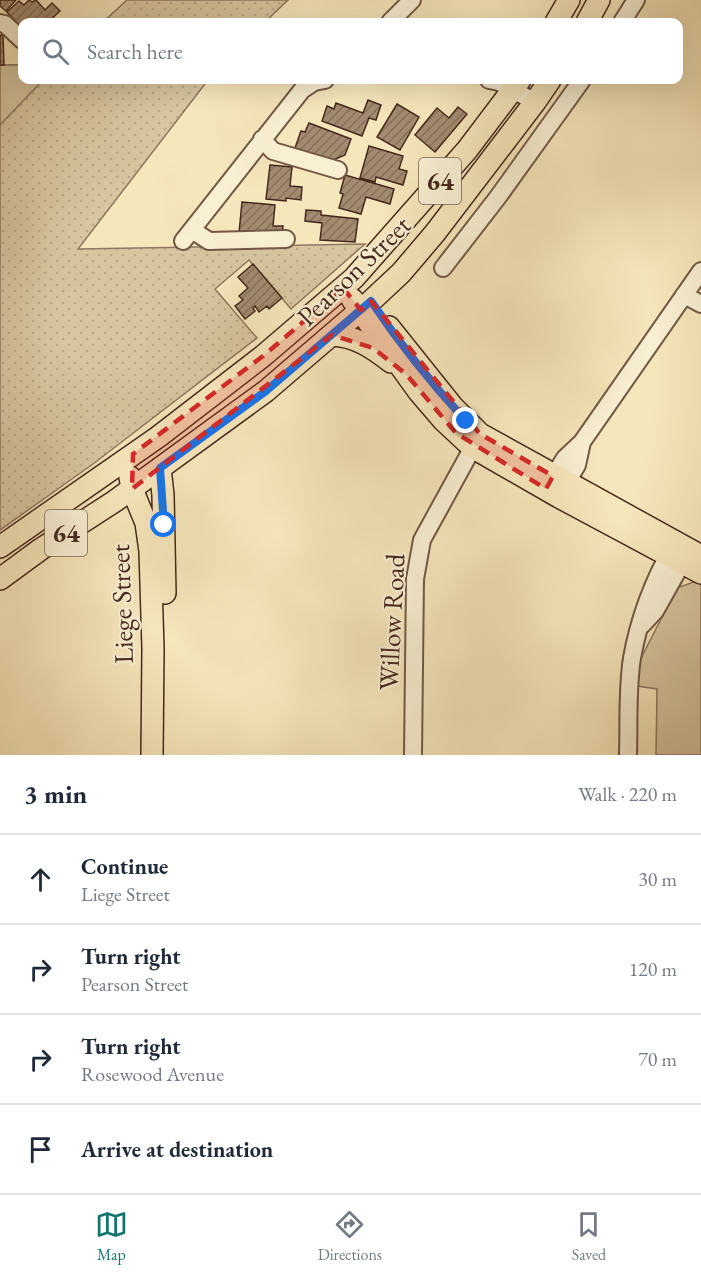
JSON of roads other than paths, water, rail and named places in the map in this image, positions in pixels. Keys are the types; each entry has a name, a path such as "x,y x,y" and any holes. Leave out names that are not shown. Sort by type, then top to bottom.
{"main road":[{"path":"558,18 569,0"},
{"path":"589,18 598,0"},
{"name":"Pearson Street","path":"160,468 266,391 366,306 401,273 435,233 547,84"},
{"name":"Pearson Street","path":"133,454 263,356 349,283 467,150 517,85"},
{"path":"349,283 366,306 406,374 443,420 556,486 683,553 701,573"},
{"path":"366,306 384,321 453,407 476,440"},
{"path":"332,335 361,341 406,374"},
{"name":"Liege Street","path":"133,454 130,474 132,489 146,523 150,551 153,649 152,755"},
{"name":"64","path":"0,547 133,454"},
{"name":"Liege Street","path":"160,468 165,555 164,755"},
{"name":"64","path":"0,579 160,468"}],"street":[{"path":"394,18 412,0"},
{"path":"625,18 636,0"},
{"path":"0,23 5,24 18,36"},
{"path":"286,239 210,241 188,236 302,90 311,84"},
{"path":"443,268 498,197 579,84"},
{"path":"517,85 535,102"},
{"path":"262,140 273,151 338,171"},
{"path":"556,486 565,458 582,441 701,271"},
{"path":"684,295 701,304"},
{"name":"Willow Road","path":"413,755 415,579 422,540 476,440"},
{"path":"628,755 632,657 641,626 655,611 683,553"}]}
